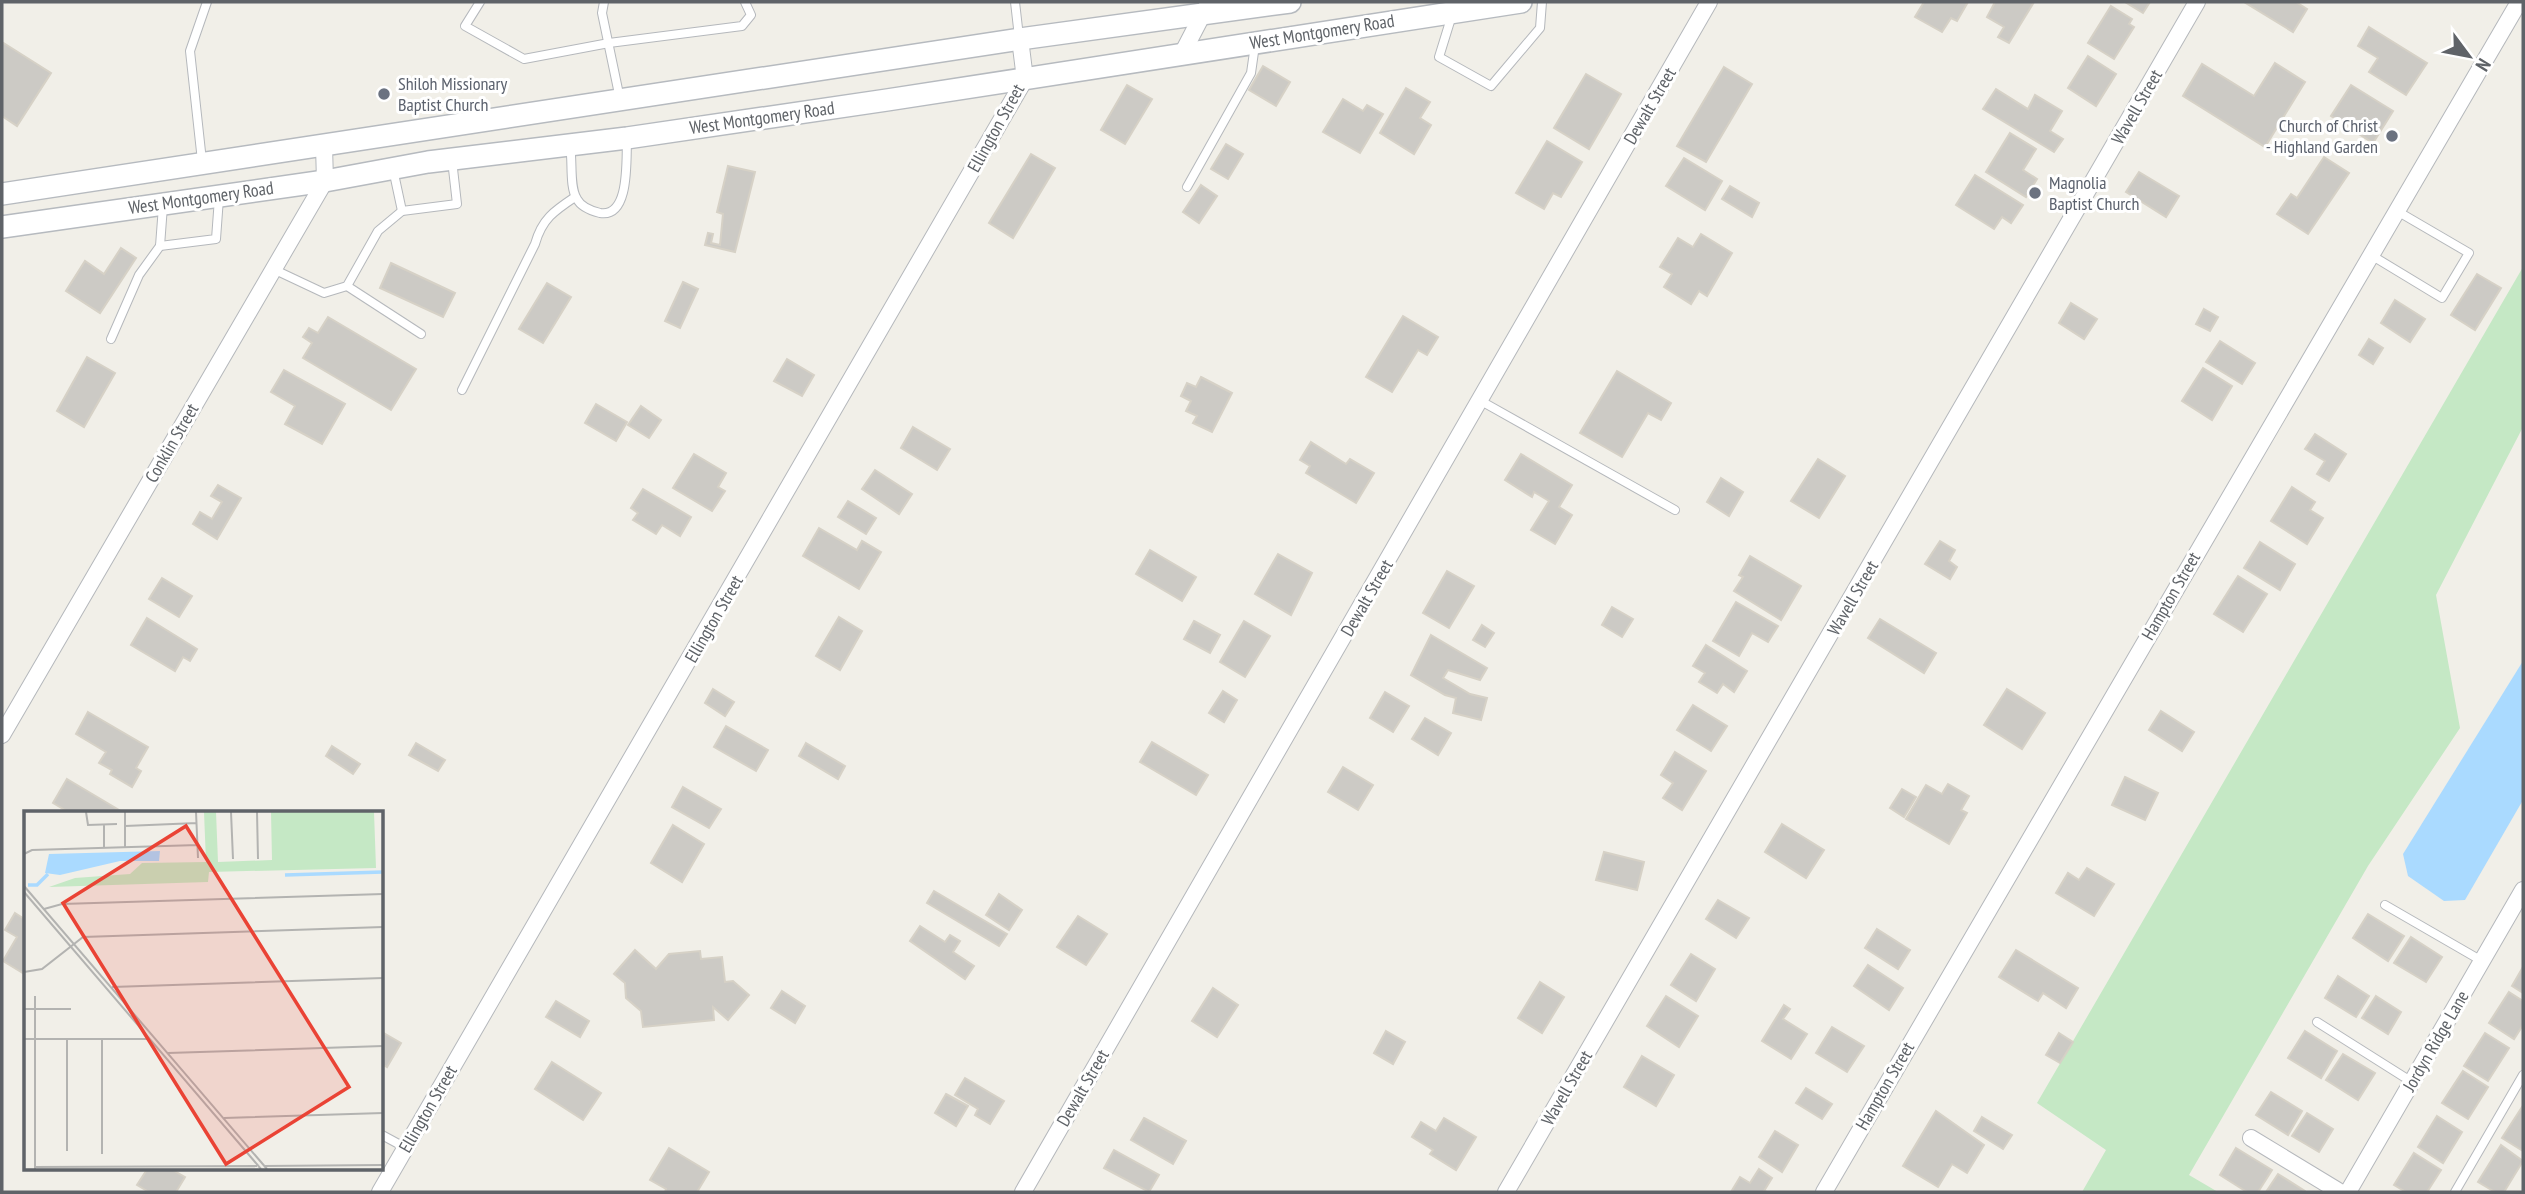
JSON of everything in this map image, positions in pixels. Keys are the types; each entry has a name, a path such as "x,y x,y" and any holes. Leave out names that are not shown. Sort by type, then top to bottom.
{"main road":[{"name":"West Montgomery Road","path":"2,194 621,102 1204,9 1290,2"},
{"name":"West Montgomery Road","path":"2,227 452,160 627,138 1521,2"},
{"path":"621,102 627,138"},
{"path":"202,164 213,195"}],"street":[{"name":"Dewalt Street","path":"1023,1192 1709,2"},
{"name":"Wavell Street","path":"1506,1192 2197,2"},
{"name":"Hampton Street","path":"1824,1192 2519,2"},
{"path":"1182,54 1204,9"},
{"name":"Ellington Street","path":"380,1192 1025,79 1020,40"},
{"path":"324,146 325,181"},
{"name":"Conklin Street","path":"2,735 325,181"},
{"name":"Jordyn Ridge Lane","path":"2348,1192 2523,890"},
{"path":"2251,1138 2340,1192"}],"lane":[{"path":"202,164 190,51 207,2"},
{"path":"480,2 465,26 524,60 609,43 742,26 751,15 745,2"},
{"path":"604,2 602,13 621,102"},
{"path":"1015,2 1020,40"},
{"path":"1453,12 1439,57 1491,86 1540,28 1542,2"},
{"path":"1187,187 1251,73 1256,42"},
{"path":"570,145 575,197 583,206 602,213 615,211 621,202 627,138"},
{"path":"273,269 324,293 347,286 377,231 402,211 457,204 452,160"},
{"path":"393,169 402,211"},
{"path":"160,246 216,239 213,195"},
{"path":"462,390 535,244 539,228 547,216 575,197"},
{"path":"111,339 139,275 160,246 164,203"},
{"path":"2371,255 2442,298 2469,253 2397,211"},
{"path":"347,286 422,334"},
{"path":"1481,401 1675,510"},
{"path":"2385,905 2483,961"},
{"path":"2317,1022 2412,1082"},
{"path":"2455,1192 2523,1075"},
{"path":"383,1136 406,1148"}],"green space":[{"path":"2523,267 2523,427 2436,595 2460,728 2368,866 2189,1175 2218,1192 2082,1192 2106,1150 2037,1103"}],"water":[{"path":"2523,661 2523,800 2465,900 2444,901 2408,876 2403,854"}],"building":[{"path":"1924,2 1968,2 1957,21 1951,18 1942,32 1915,17"},
{"path":"1995,2 2034,2 2009,43 1998,37 2004,27 1987,17"},
{"path":"2125,2 2150,2 2143,13"},
{"path":"2244,2 2296,2 2307,9 2293,32"},
{"path":"2111,6 2132,19 2129,24 2134,27 2114,59 2088,43"},
{"path":"2369,27 2427,63 2406,95 2369,72 2378,58 2358,46"},
{"path":"2,42 51,73 17,126 2,116"},
{"path":"2088,56 2116,74 2096,106 2068,88"},
{"path":"2275,63 2305,82 2265,147 2183,96 2202,64 2254,96"},
{"path":"1263,66 1290,82 1276,106 1249,90"},
{"path":"1724,67 1752,84 1706,162 1677,146"},
{"path":"1586,74 1621,94 1589,149 1554,128"},
{"path":"1127,85 1152,99 1125,144 1101,130"},
{"path":"2351,85 2393,111 2373,143 2331,116"},
{"path":"1406,88 1430,102 1420,118 1431,125 1414,154 1380,133"},
{"path":"1996,89 2028,109 2035,95 2062,111 2050,131 2063,139 2054,152 1983,109"},
{"path":"1343,99 1363,111 1367,105 1383,114 1360,153 1323,132"},
{"path":"2010,133 2036,149 2023,170 2037,179 2026,197 1986,172"},
{"path":"1547,141 1582,162 1561,197 1553,193 1544,209 1516,193"},
{"path":"1226,144 1243,154 1228,179 1211,169"},
{"path":"1031,154 1055,168 1013,238 989,223"},
{"path":"2324,157 2349,173 2308,234 2277,214 2291,194 2297,198"},
{"path":"1684,158 1722,181 1705,210 1666,186"},
{"path":"728,166 755,172 735,252 705,245 708,233 713,234 711,243 720,245 723,214 717,212"},
{"path":"2139,172 2179,196 2166,217 2126,192"},
{"path":"1975,175 2023,205 2011,223 2002,217 1994,229 1956,205"},
{"path":"1201,185 1217,196 1199,223 1183,212"},
{"path":"1730,186 1759,203 1752,217 1722,199"},
{"path":"1701,234 1732,253 1707,296 1699,291 1691,304 1664,287 1672,274 1660,267 1678,238 1693,247"},
{"path":"121,248 136,258 100,313 66,291 85,261 104,274"},
{"path":"391,263 455,293 443,317 380,288"},
{"path":"2477,274 2501,288 2475,330 2451,315"},
{"path":"683,282 698,289 680,328 665,321"},
{"path":"547,283 571,297 543,343 519,329"},
{"path":"2395,300 2425,319 2410,342 2381,323"},
{"path":"2071,303 2097,319 2084,339 2059,323"},
{"path":"2204,309 2218,317 2210,331 2196,324"},
{"path":"1403,316 1438,337 1427,355 1418,350 1392,392 1366,377"},
{"path":"328,317 416,369 391,410 303,358 312,343 303,337 309,328 318,333"},
{"path":"2369,339 2383,348 2373,364 2359,355"},
{"path":"2220,341 2255,363 2242,384 2206,362"},
{"path":"87,357 115,373 84,427 57,411"},
{"path":"787,359 814,375 802,396 774,381"},
{"path":"2203,368 2232,386 2212,420 2182,401"},
{"path":"284,370 345,404 322,444 285,424 295,406 271,392"},
{"path":"1617,371 1671,403 1661,420 1648,413 1622,457 1580,433"},
{"path":"1201,377 1232,393 1212,432 1193,423 1197,416 1186,411 1191,401 1181,396 1187,383 1196,387"},
{"path":"596,404 627,422 616,441 585,423"},
{"path":"641,406 661,420 649,438 628,425"},
{"path":"913,427 950,449 937,470 901,448"},
{"path":"2315,434 2346,454 2329,481 2317,474 2325,461 2305,449"},
{"path":"1311,442 1346,464 1350,459 1374,473 1356,503 1306,473 1310,466 1300,460"},
{"path":"694,454 726,473 718,487 725,491 712,511 673,488"},
{"path":"1521,454 1572,485 1559,507 1572,515 1555,544 1531,530 1549,501 1534,492 1532,497 1505,480"},
{"path":"1818,459 1845,476 1819,518 1791,501"},
{"path":"875,470 912,494 899,514 862,489"},
{"path":"1721,478 1743,492 1729,516 1707,502"},
{"path":"218,485 241,498 217,539 193,524 200,512 212,519 222,502 211,496"},
{"path":"2292,487 2315,502 2310,510 2323,518 2307,544 2271,521"},
{"path":"643,489 691,517 680,536 662,525 656,534 633,520 638,513 631,508"},
{"path":"848,501 876,518 866,534 838,517"},
{"path":"819,528 857,550 862,541 881,552 859,589 803,556"},
{"path":"1940,541 1955,550 1949,561 1957,567 1950,579 1925,564"},
{"path":"2260,542 2295,564 2280,590 2244,568"},
{"path":"1150,550 1196,577 1182,601 1136,574"},
{"path":"1278,554 1312,573 1291,615 1255,594"},
{"path":"1750,556 1801,586 1781,620 1734,591 1743,577 1739,575"},
{"path":"1447,571 1474,586 1449,628 1423,613"},
{"path":"2238,576 2267,594 2243,632 2214,614"},
{"path":"162,578 192,596 179,617 149,599"},
{"path":"1736,602 1778,626 1768,642 1752,633 1739,656 1713,641"},
{"path":"1612,607 1633,619 1622,637 1602,625"},
{"path":"839,617 862,631 840,670 816,656"},
{"path":"147,618 197,649 190,661 183,657 175,671 131,645"},
{"path":"1880,619 1936,653 1924,673 1868,638"},
{"path":"1194,621 1220,635 1210,653 1184,639"},
{"path":"1244,621 1270,636 1245,677 1220,662"},
{"path":"1482,625 1494,633 1485,647 1473,640"},
{"path":"1431,635 1487,668 1480,680 1448,670 1443,678 1470,694 1487,698 1481,720 1453,713 1456,698 1445,695 1411,675"},
{"path":"1706,645 1747,671 1734,692 1723,684 1717,693 1699,682 1705,673 1693,666"},
{"path":"713,689 734,702 725,716 705,703"},
{"path":"2007,689 2045,713 2022,749 1984,725"},
{"path":"1223,691 1237,700 1224,722 1209,713"},
{"path":"1385,692 1409,706 1393,732 1370,718"},
{"path":"1693,705 1727,726 1711,751 1677,730"},
{"path":"2161,711 2194,732 2182,751 2149,730"},
{"path":"88,712 148,747 136,768 141,771 132,787 110,774 112,770 99,763 106,752 76,734"},
{"path":"1425,718 1451,733 1438,755 1412,739"},
{"path":"726,726 768,750 756,771 714,747"},
{"path":"1152,742 1208,775 1196,795 1140,762"},
{"path":"416,743 445,760 438,771 409,755"},
{"path":"806,743 845,766 838,779 799,756"},
{"path":"332,746 360,764 353,774 326,756"},
{"path":"1675,752 1706,771 1682,810 1663,798 1673,783 1661,775"},
{"path":"1343,767 1373,785 1358,810 1328,792"},
{"path":"2125,777 2158,793 2145,820 2112,805"},
{"path":"67,779 121,811 67,811 53,803"},
{"path":"1948,784 1969,796 1961,810 1967,813 1949,844 1906,819 1926,785 1942,794"},
{"path":"683,787 721,809 709,828 672,807"},
{"path":"1902,789 1916,797 1904,817 1890,808"},
{"path":"1782,824 1824,850 1806,878 1765,852"},
{"path":"673,825 704,844 682,882 651,863"},
{"path":"1604,852 1644,862 1637,890 1596,880"},
{"path":"2087,868 2114,884 2094,916 2056,893 2068,873 2079,880"},
{"path":"934,891 1007,934 999,946 927,903"},
{"path":"999,894 1022,910 1009,930 986,915"},
{"path":"1718,900 1749,918 1736,938 1706,919"},
{"path":"15,913 24,919 24,974 3,961 17,937 5,930"},
{"path":"2368,914 2404,936 2388,961 2353,938"},
{"path":"1078,916 1107,934 1086,965 1057,947"},
{"path":"920,926 945,942 950,935 960,941 953,952 974,966 965,979 910,941"},
{"path":"1877,929 1910,950 1898,969 1865,948"},
{"path":"2411,937 2442,957 2426,982 2394,963"},
{"path":"635,950 656,969 669,954 700,951 701,959 722,957 725,982 733,981 749,995 728,1020 713,1007 714,1020 643,1027 641,1011 626,998 625,983 614,974"},
{"path":"2016,950 2078,988 2066,1008 2043,993 2038,1001 1999,977"},
{"path":"1691,954 1715,969 1696,1001 1671,985"},
{"path":"1868,965 1903,988 1889,1010 1854,986"},
{"path":"2523,967 2523,993 2512,986"},
{"path":"2338,976 2369,996 2356,1017 2325,998"},
{"path":"1540,982 1564,997 1542,1033 1518,1018"},
{"path":"1213,988 1238,1005 1217,1037 1192,1021"},
{"path":"782,991 805,1006 795,1023 771,1008"},
{"path":"2509,992 2523,1001 2523,1025 2514,1039 2489,1023"},
{"path":"1666,996 1698,1016 1679,1047 1647,1026"},
{"path":"2376,996 2401,1012 2388,1034 2362,1018"},
{"path":"556,1001 589,1021 580,1037 546,1017"},
{"path":"1784,1005 1790,1009 1783,1019 1807,1034 1791,1059 1762,1041"},
{"path":"1832,1027 1864,1046 1847,1072 1816,1053"},
{"path":"1386,1031 1405,1042 1393,1064 1374,1053"},
{"path":"2305,1031 2337,1051 2321,1078 2288,1058"},
{"path":"383,1033 401,1043 387,1067 383,1065"},
{"path":"2059,1033 2073,1042 2060,1063 2046,1055"},
{"path":"2485,1033 2509,1048 2488,1081 2464,1066"},
{"path":"2343,1054 2375,1073 2358,1100 2326,1080"},
{"path":"1642,1056 1674,1075 1656,1106 1624,1087"},
{"path":"552,1062 601,1093 583,1120 535,1089"},
{"path":"2463,1071 2488,1087 2468,1119 2442,1103"},
{"path":"965,1078 1004,1101 990,1124 975,1115 978,1109 955,1095"},
{"path":"1806,1088 1832,1104 1822,1119 1796,1103"},
{"path":"2271,1092 2302,1111 2288,1135 2256,1115"},
{"path":"946,1094 968,1106 956,1126 935,1113"},
{"path":"2523,1108 2523,1151 2502,1138"},
{"path":"1936,1111 1984,1145 1967,1173 1952,1164 1938,1187 1903,1166"},
{"path":"2307,1113 2333,1129 2319,1152 2292,1136"},
{"path":"2437,1116 2462,1132 2443,1163 2418,1147"},
{"path":"1982,1117 2012,1135 2003,1149 1974,1131"},
{"path":"1144,1118 1186,1141 1173,1164 1131,1140"},
{"path":"1444,1118 1476,1137 1456,1170 1430,1154 1433,1150 1412,1137 1421,1122 1436,1131"},
{"path":"1775,1131 1798,1145 1782,1172 1759,1157"},
{"path":"2501,1145 2523,1161 2504,1192 2495,1192 2478,1182"},
{"path":"669,1148 709,1172 697,1192 665,1192 666,1189 650,1180"},
{"path":"2236,1148 2272,1170 2258,1192 2247,1192 2220,1175"},
{"path":"1114,1150 1159,1175 1149,1192 1104,1168"},
{"path":"2414,1153 2441,1170 2427,1192 2406,1192 2394,1185"},
{"path":"1759,1169 1772,1178 1764,1191 1767,1192 1731,1192 1740,1177 1750,1183"},
{"path":"147,1170 173,1170 185,1177 176,1192 149,1192 137,1185"},
{"path":"2278,1174 2305,1191 2305,1192 2266,1192"}],"place":[{"name":"Shiloh Missionary Baptist Church","path":"384,94"},
{"name":"Church of Christ - Highland Garden","path":"2392,136"},
{"name":"Magnolia Baptist Church","path":"2035,193"}]}
